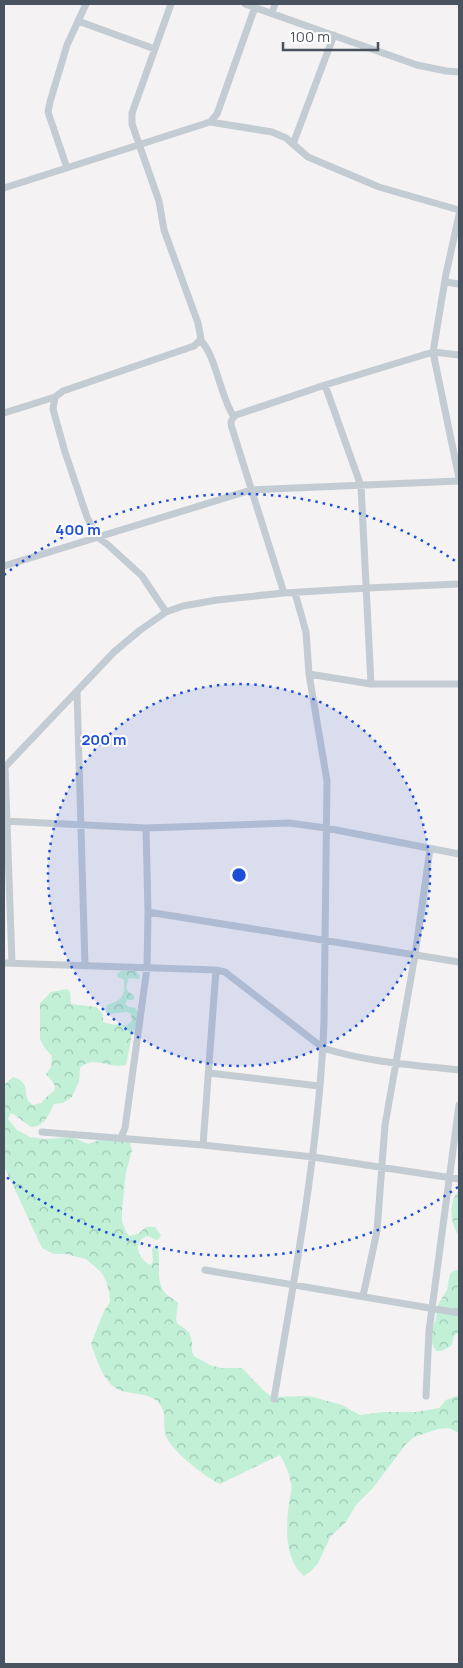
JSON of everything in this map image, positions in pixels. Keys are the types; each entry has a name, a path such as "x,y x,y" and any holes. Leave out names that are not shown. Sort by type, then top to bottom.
{"street":[{"path":"67,168 48,112 67,45 86,4"},
{"path":"4,413 55,397 70,388 194,346 200,340 201,333 198,323 164,230 159,201 132,124 132,113 172,4"},
{"path":"245,4 417,65 459,72"},
{"path":"272,13 275,4"},
{"path":"210,122 217,114 255,7"},
{"path":"78,21 155,49"},
{"path":"293,144 334,35"},
{"path":"4,188 210,122 272,132 286,138 308,157 379,186 459,210"},
{"path":"4,566 251,490 362,486 459,479 433,352 444,282 459,215"},
{"path":"444,282 459,284"},
{"path":"200,340 207,348 226,403 234,417"},
{"path":"284,594 232,428 231,423 234,417 325,385 433,352 459,355"},
{"path":"325,385 362,486 371,684"},
{"path":"55,397 54,409 65,452 87,517 97,538 107,544 142,576 166,612"},
{"path":"12,963 5,767 114,652 139,630 166,612 183,606 217,600 367,588 459,584"},
{"path":"274,1399 313,1157 323,1048 327,781 309,674 306,632 296,593"},
{"path":"309,674 371,684 459,684"},
{"path":"77,692 85,966"},
{"path":"6,821 146,828 289,823 326,828 459,854"},
{"path":"121,1138 125,1128 147,968 146,828"},
{"path":"363,1296 377,1231 385,1125 415,955 430,849"},
{"path":"148,912 459,962"},
{"path":"4,963 216,970 225,972 323,1048 335,1052 396,1063 459,1070"},
{"path":"203,1145 216,970"},
{"path":"209,1073 319,1086"},
{"path":"426,1396 429,1331 451,1177 459,1105"},
{"path":"42,1132 203,1145 313,1157 459,1179"},
{"path":"205,1270 459,1313"}],"green space":[{"path":"121,971 136,971 140,976 139,979 129,978 126,987 127,991 134,996 134,999 127,1000 125,1004 136,1008 138,1022 132,1034 126,1065 120,1066 96,1062 85,1064 80,1068 79,1081 72,1097 63,1103 54,1104 46,1120 40,1125 31,1127 12,1113 8,1119 17,1130 30,1137 45,1139 71,1137 89,1144 111,1135 129,1139 132,1150 126,1172 122,1221 129,1236 138,1234 148,1227 155,1227 161,1235 156,1240 148,1236 143,1238 139,1242 138,1250 146,1263 151,1265 153,1261 152,1249 157,1244 159,1279 166,1294 178,1303 177,1323 189,1332 194,1356 210,1365 221,1368 242,1368 272,1397 313,1397 342,1405 360,1415 383,1412 416,1412 439,1408 446,1400 459,1395 459,1433 449,1428 438,1429 414,1437 406,1444 373,1488 356,1505 346,1522 331,1536 318,1563 304,1576 297,1569 293,1561 288,1542 287,1522 291,1484 280,1455 220,1484 197,1469 172,1446 165,1432 164,1414 155,1399 145,1395 124,1392 109,1382 101,1370 91,1344 104,1311 110,1302 106,1281 101,1272 86,1259 66,1254 54,1254 42,1248 4,1166 4,1085 13,1077 19,1080 25,1087 29,1102 33,1105 41,1103 55,1088 46,1074 51,1067 52,1056 40,1039 40,1003 51,992 67,989 70,992 71,1004 96,1007 103,1014 103,1022 126,1026 132,1021 131,1014 127,1012 107,1014 106,1012 107,1005 122,997 124,980 118,977 117,974"},
{"path":"459,1190 459,1236 451,1213 453,1200"},
{"path":"458,1270 459,1332 454,1336 451,1346 442,1351 436,1351 429,1337 436,1318 438,1305 447,1290 450,1274"}]}
